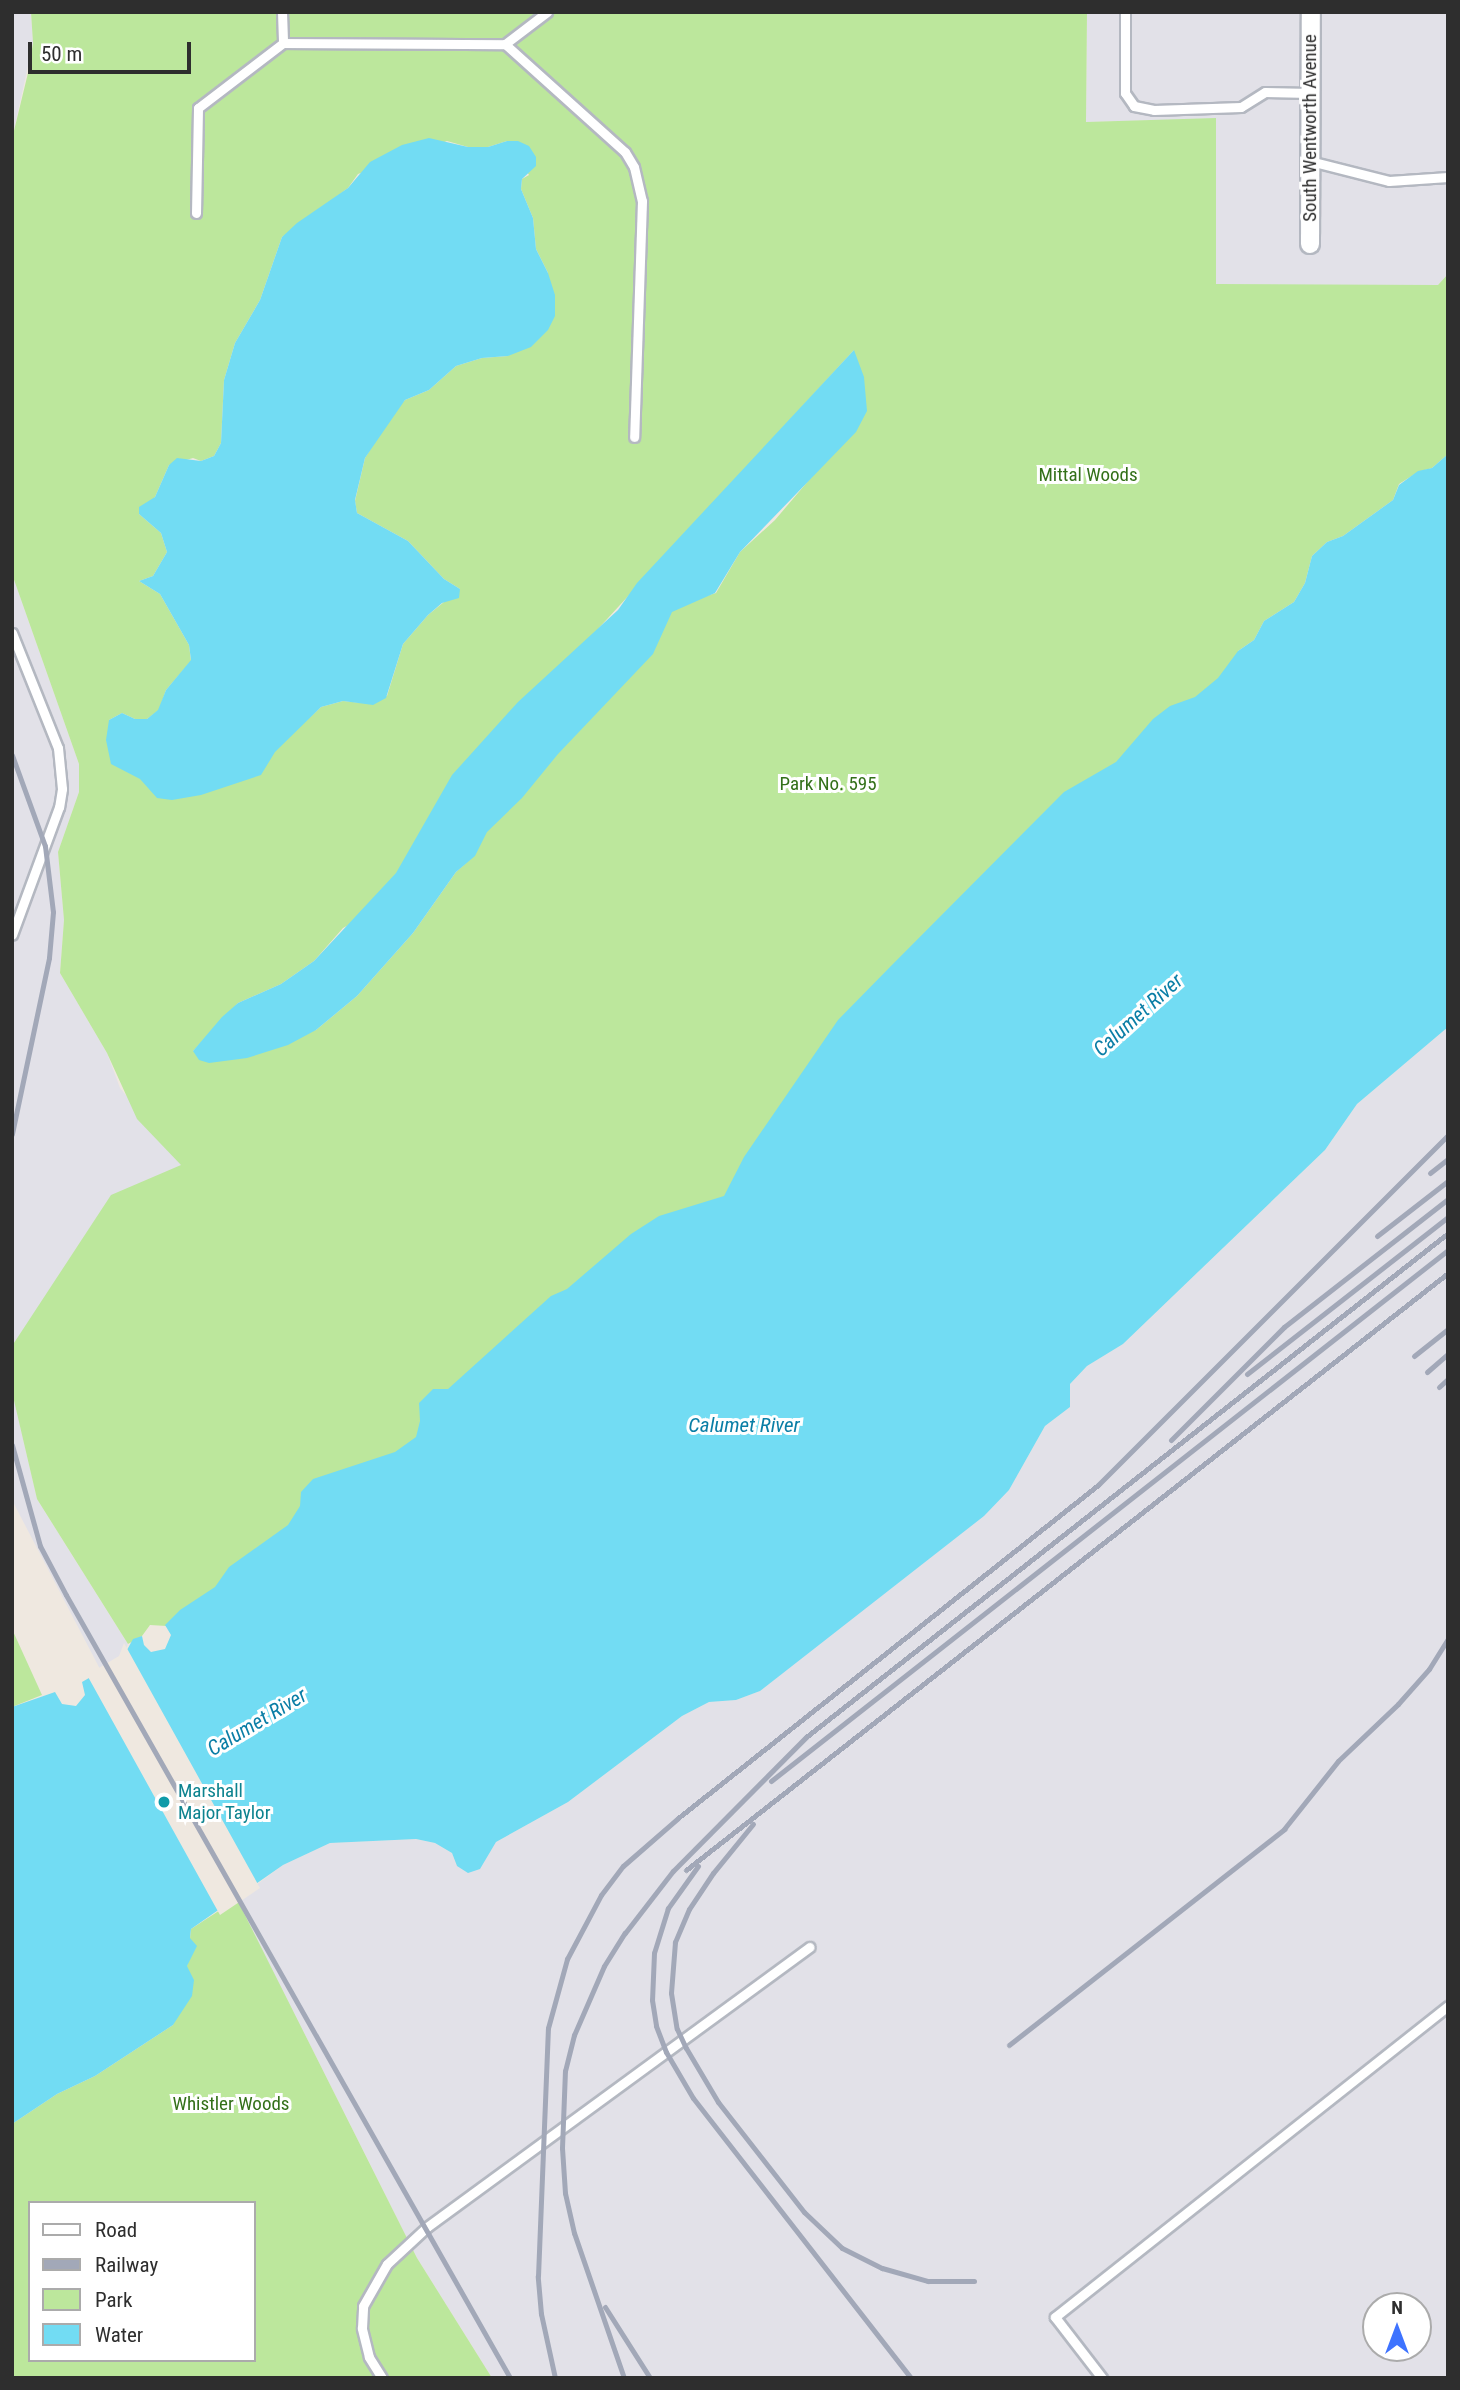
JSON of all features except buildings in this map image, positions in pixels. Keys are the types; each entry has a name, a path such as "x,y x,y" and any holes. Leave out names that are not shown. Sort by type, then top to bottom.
{"street":[{"name":"South Wentworth Avenue","path":"1310,244 1311,12"}],"lane":[{"path":"282,12 283,43"},
{"path":"196,213 198,108 283,43 505,44 547,12"},
{"path":"1125,12 1125,93 1134,106 1154,110 1241,107 1265,92 1310,93"},
{"path":"505,44 625,152 634,167 642,201 634,437"},
{"path":"1310,161 1390,181 1448,177"},
{"path":"12,633 58,748 62,789 59,807 12,935"},
{"path":"382,2378 369,2357 363,2306 372,2286 387,2264 427,2227 810,1947"},
{"path":"1102,2378 1055,2317 1448,2006"}],"shaded area":[{"path":"12,12 31,12 33,43 12,139"},
{"path":"1087,12 1448,12 1448,274 1438,285 1216,285 1216,119 1086,122"},
{"path":"12,574 79,764 79,792 58,852 64,920 60,973 107,1053 120,1088 197,1183 12,1354"},
{"path":"1448,1027 1448,2378 492,2378 417,2258 237,1899 283,1865 330,1843 416,1839 435,1843 452,1853 457,1866 488,1854 496,1842 568,1802 682,1716 709,1702 736,1700 760,1691 1009,1490 1045,1426 1070,1407 1070,1384 1087,1366 1123,1344 1325,1150 1357,1104"},
{"path":"12,1391 37,1499 128,1644 122,1659 101,1671 12,1500"}],"green space":[{"name":"Mittal Woods","path":"31,12 1087,12 1086,122 1216,118 1216,284 1438,285 1448,274 1448,454 1432,468 1418,472 1399,484 1393,500 1343,536 1327,542 1312,556 1305,583 1294,602 1264,621 1254,640 1238,651 1253,671 701,1227 167,1626 150,1625 142,1636 128,1644 37,1499 12,1392 12,1346 111,1195 181,1165 137,1119 107,1053 60,973 64,920 58,852 79,792 79,764 12,574 12,139 33,43","holes":["447,141 468,147 488,147 507,141 529,175 522,179 521,189 533,218 536,249 548,273 508,356 482,358 456,366 429,390 405,400 393,413 365,458 355,501 357,513 408,541 444,579 460,589 428,615 403,644 387,696 362,703 343,701 321,707 306,721 109,720 122,713 135,719 147,719 159,710 166,690 191,661 189,645 160,594 139,581 153,576 167,552 161,533 139,514 155,497 169,465 193,458 201,461 214,456 221,443 224,380 235,343 260,300 282,237 348,188 358,174","854,350 815,473 775,520 740,552 716,593 597,630","475,855 456,872 413,933 357,996 316,1030 193,1051 238,1003 281,984 314,961 343,928"]},
{"path":"12,1629 42,1695 12,1707"},
{"name":"Whistler Woods","path":"237,1899 417,2258 492,2378 12,2378 12,2124 57,2094 95,2076 173,2025 187,1966 191,1929"}],"water":[{"path":"429,138 468,147 488,147 507,141 518,141 529,146 536,157 536,166 522,179 521,189 533,218 536,249 555,295 555,316 548,330 531,347 508,356 482,358 456,366 429,390 405,400 365,458 355,500 357,513 408,541 444,579 460,589 459,598 442,603 403,644 386,698 373,705 343,701 321,707 275,752 261,775 201,795 172,800 157,798 140,779 111,764 106,740 109,720 122,713 135,719 147,719 158,710 166,690 191,660 189,645 160,594 139,581 153,576 167,552 161,533 139,514 139,507 155,497 169,465 177,458 201,461 214,456 221,443 224,380 235,343 260,300 282,237 297,223 348,188 370,162 402,145"},
{"path":"854,350 864,377 867,411 856,432 740,552 715,593 672,612 653,654 558,754 522,798 487,832 475,856 456,872 413,933 357,996 316,1030 288,1045 247,1058 209,1063 199,1060 193,1051 222,1017 238,1003 281,984 314,961 396,873 452,775 518,702 618,610 637,583"},
{"name":"Calumet River","path":"1448,454 1448,1027 1357,1104 1325,1150 1123,1344 1087,1366 1070,1384 1070,1407 1045,1426 1009,1490 984,1516 760,1691 736,1700 709,1702 682,1716 568,1802 496,1842 480,1869 468,1873 457,1866 452,1853 435,1843 416,1839 330,1843 283,1865 191,1929 190,1938 197,1946 187,1966 194,1980 192,1996 173,2025 95,2076 57,2094 12,2124 12,1707 55,1692 62,1704 76,1706 85,1695 82,1682 122,1659 133,1639 142,1636 144,1645 151,1652 165,1649 171,1635 165,1625 180,1610 215,1587 229,1567 288,1525 300,1506 301,1492 313,1479 395,1452 416,1437 420,1421 419,1403 433,1389 448,1389 551,1296 567,1289 631,1234 659,1216 724,1196 744,1157 838,1020 1064,792 1116,762 1153,719 1170,706 1195,697 1218,678 1238,651 1254,640 1264,621 1294,602 1305,583 1312,556 1327,542 1343,536 1393,500 1399,485 1418,471 1432,468"}],"pier":[{"path":"124,1643 260,1888 220,1915 87,1675 119,1656"}],"railway":[{"path":"12,755 45,846 53,912 49,958 12,1134"},
{"path":"555,2378 541,2314 538,2276 548,2028 567,1959 601,1895 623,1866 678,1818 1098,1485 1448,1135"},
{"path":"1430,1173 1448,1159"},
{"path":"1377,1236 1448,1181"},
{"path":"1171,1440 1284,1327 1448,1199"},
{"path":"1247,1374 1448,1217"},
{"path":"624,2378 574,2233 565,2193 562,2148 565,2071 574,2035 604,1966 625,1933 673,1871 806,1737 1448,1233"},
{"path":"771,1781 1448,1250"},
{"path":"686,1870 1448,1273"},
{"path":"1414,1356 1448,1329"},
{"path":"1427,1372 1448,1354"},
{"path":"1439,1387 1448,1379"},
{"path":"12,1445 40,1546 66,1595 510,2378"},
{"path":"1009,2045 1284,1829 1338,1761 1398,1704 1429,1669 1448,1639"},
{"path":"753,1824 713,1873 689,1909 675,1942 671,1993 677,2029 686,2048 718,2102 804,2212 842,2248 882,2268 928,2281 974,2281"},
{"path":"698,1866 668,1908 654,1953 652,2000 656,2026 666,2052 693,2098 911,2378"},
{"path":"605,2307 650,2378"}],"place":[{"name":"Marshall Major Taylor","path":"164,1802"}],"park label":[{"name":"Park No. 595","path":"828,784"}]}
